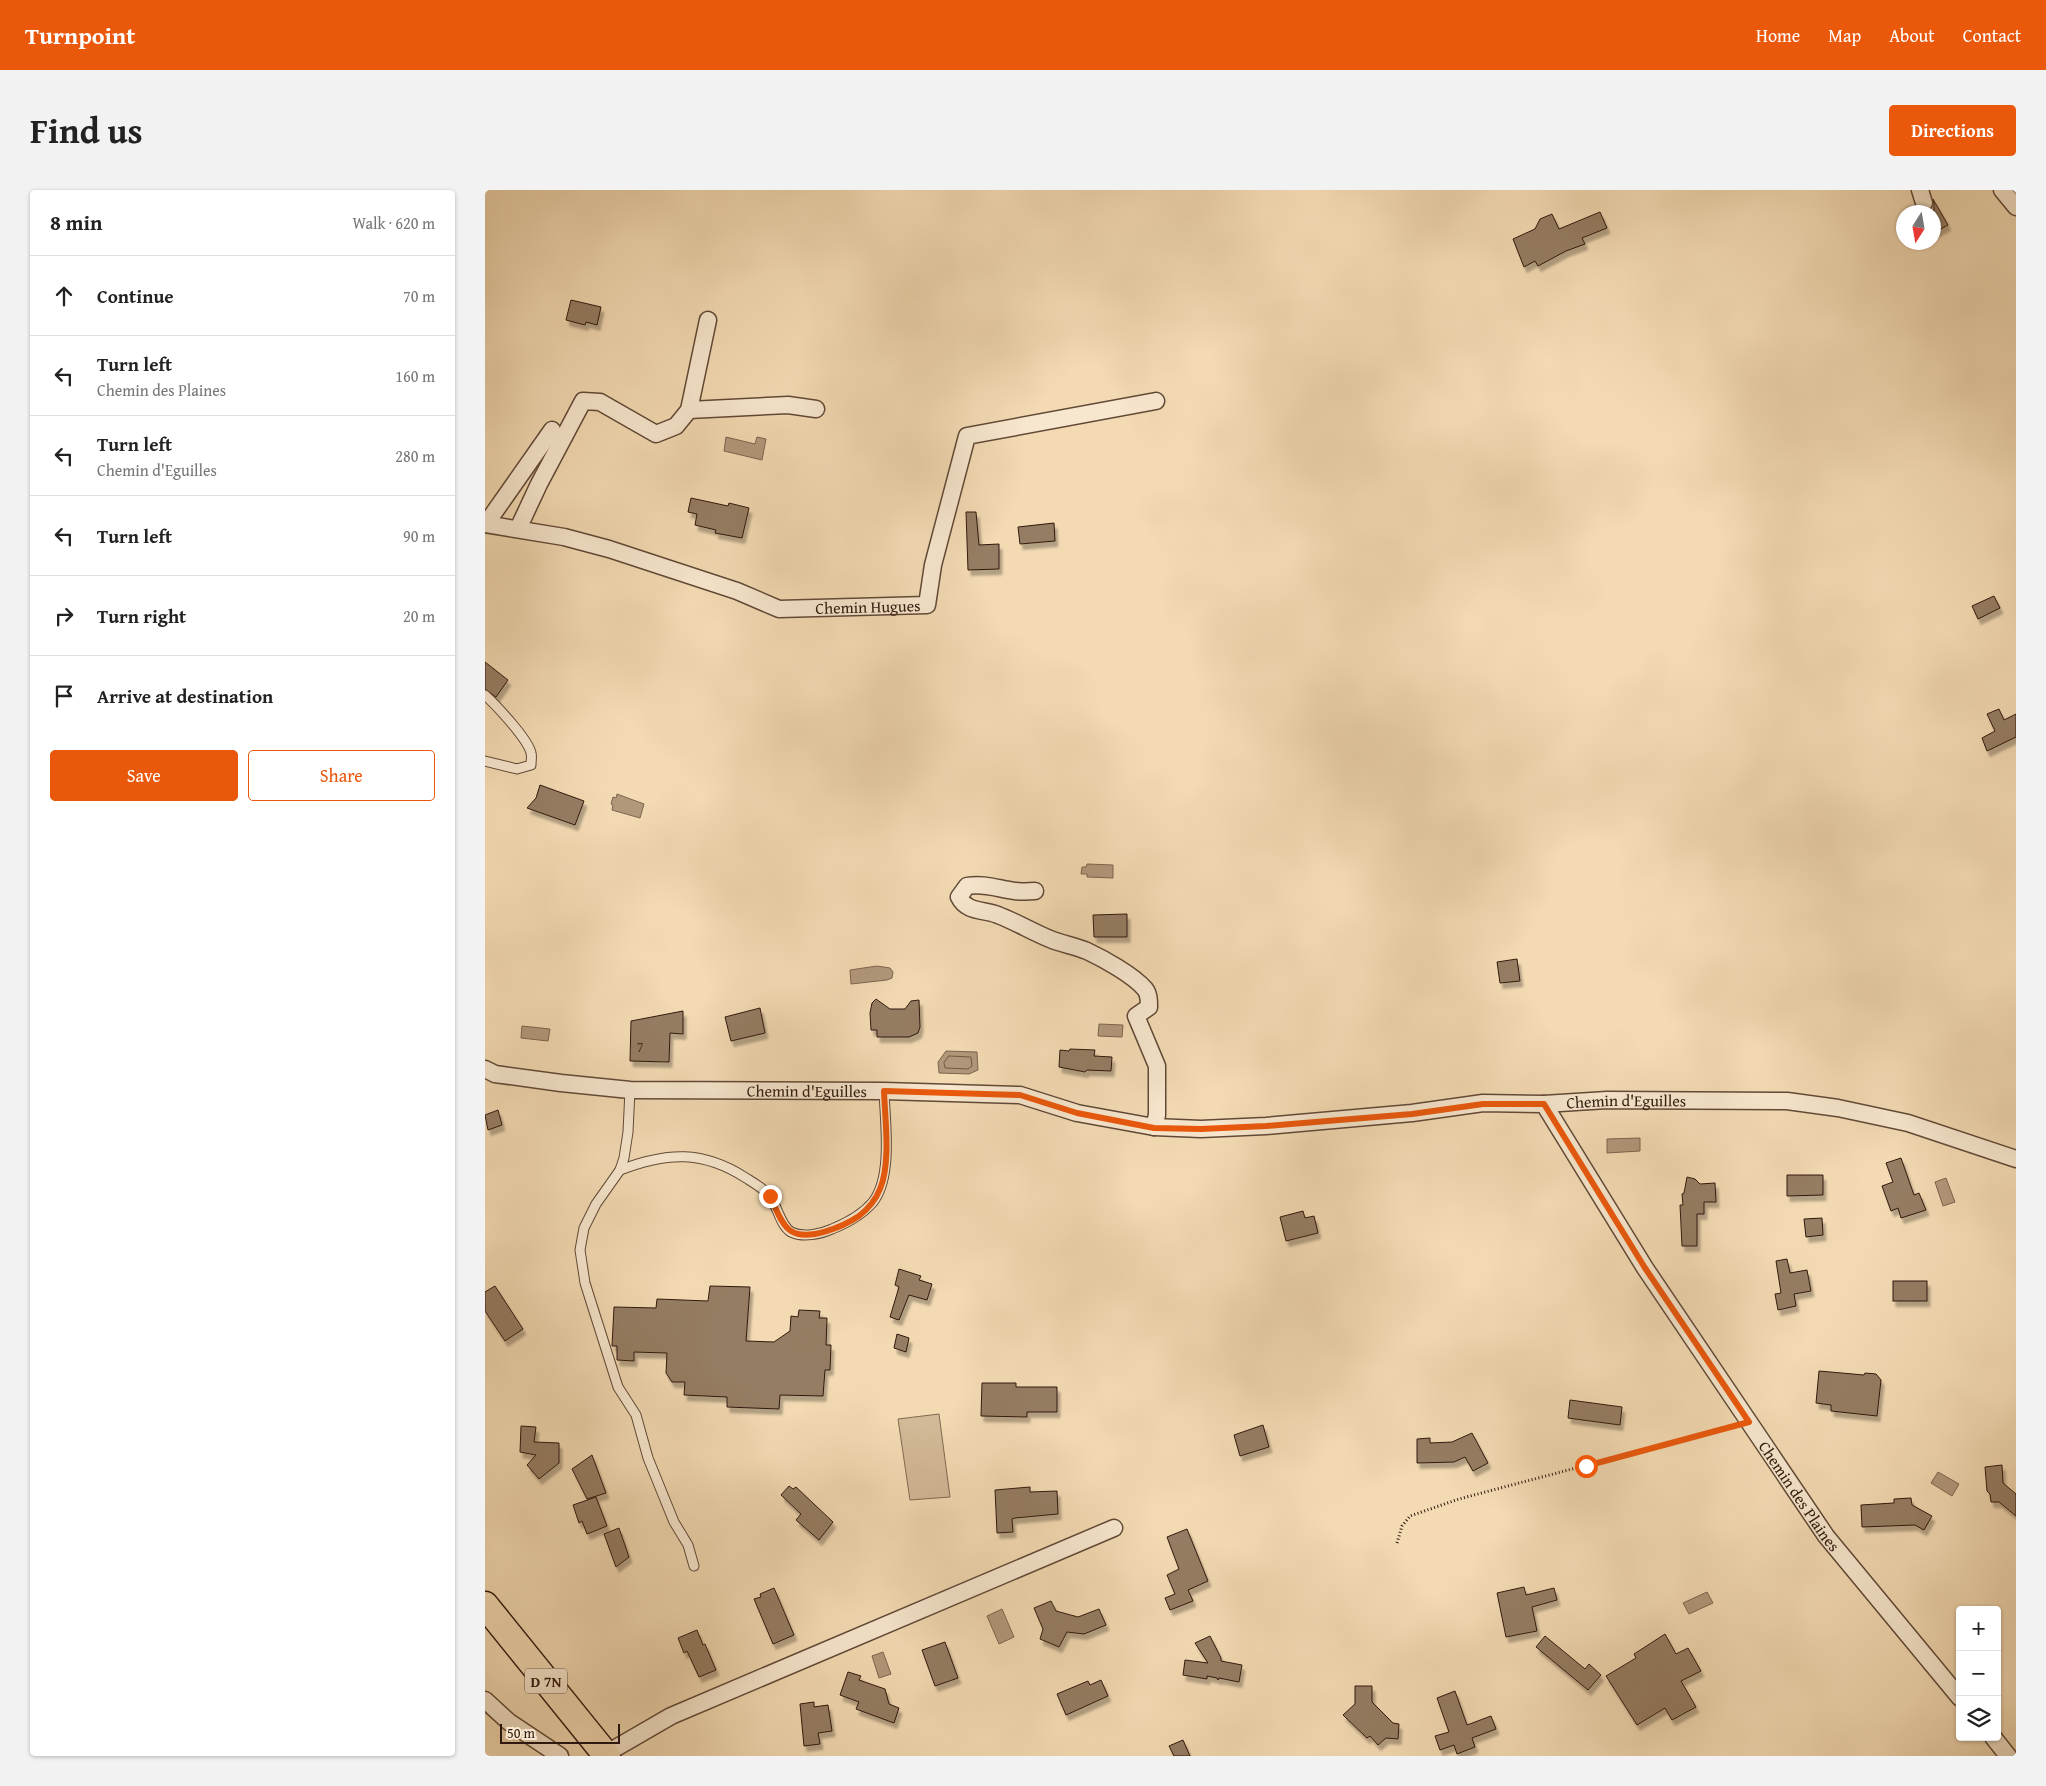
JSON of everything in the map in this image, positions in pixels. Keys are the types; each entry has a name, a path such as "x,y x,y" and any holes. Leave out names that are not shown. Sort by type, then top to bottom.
{"main road":[{"name":"D 7N","path":"485,1605 605,1755"}],"street":[{"path":"2002,190 2016,207"},
{"path":"518,529 539,484 583,401 600,402 656,434 676,426 689,410 708,320"},
{"name":"Chemin Hugues","path":"485,524 564,537 609,549 737,591 779,608 927,605 933,565 967,436 1156,401"},
{"path":"689,410 788,405 816,409"},
{"path":"485,524 552,430"},
{"path":"1035,892 1015,891 996,886 975,884 967,886 959,897 963,905 971,909 987,911 1022,924 1051,940 1087,951 1117,968 1146,990 1149,1007 1136,1016 1157,1066 1157,1115 1154,1128"},
{"name":"Chemin d'Eguilles","path":"485,1069 495,1074 630,1090 884,1091 1020,1095 1077,1113 1154,1128 1201,1129 1266,1126 1412,1114 1483,1104 1544,1104 1607,1100 1787,1101 1839,1108 1908,1123 2016,1159"},
{"name":"Chemin des Plaines","path":"1544,1104 1645,1268 1825,1536 1958,1696"},
{"path":"605,1755 671,1716 1114,1528"},
{"path":"485,1700 509,1722 560,1756"},
{"path":"1996,1741 2008,1756"}],"lane":[{"path":"485,695 519,733 531,752 531,765 517,769 485,761"},
{"path":"630,1090 627,1143 620,1170 596,1204 584,1228 580,1250 585,1283 618,1387 636,1415 648,1458 674,1522 688,1545 694,1566"},
{"path":"620,1170 672,1157 701,1157 739,1173 770,1196 786,1228 793,1233 815,1234 827,1231 859,1216 873,1202 881,1188 885,1164 884,1091"}],"path":[{"path":"1397,1543 1402,1526 1410,1516 1459,1499 1749,1422"}],"shaded area":[{"path":"939,1414 950,1497 910,1500 898,1419"}],"water":[{"path":"726,437 755,444 757,437 766,439 762,460 724,451"},
{"path":"617,794 644,804 640,818 612,810 613,797 616,798"},
{"path":"1087,864 1113,865 1113,878 1087,877 1087,874 1081,874 1082,867 1086,867"},
{"path":"877,966 890,968 893,972 892,978 851,984 850,970"},
{"path":"1099,1024 1123,1025 1122,1037 1098,1036"},
{"path":"522,1026 550,1029 548,1041 521,1038"},
{"path":"946,1051 977,1052 978,1070 969,1074 939,1073 938,1062"},
{"path":"1640,1138 1640,1151 1607,1153 1607,1139"},
{"path":"1946,1178 1955,1202 1943,1206 1935,1182"},
{"path":"1938,1472 1959,1484 1952,1496 1931,1483"},
{"path":"1707,1592 1713,1603 1689,1614 1683,1603"},
{"path":"1002,1609 1014,1637 999,1644 987,1616"},
{"path":"883,1652 891,1674 879,1678 872,1656"}],"building":[{"path":"1600,212 1607,228 1582,238 1585,244 1566,251 1538,266 1535,261 1524,267 1513,239 1535,229 1540,219 1552,214 1559,229"},
{"path":"1941,213 1948,225 1941,229"},
{"path":"571,300 601,307 597,325 586,322 585,325 566,320"},
{"path":"691,498 728,506 729,503 749,508 742,538 715,533 716,530 695,525 697,514 688,512"},
{"path":"966,512 976,512 979,545 999,544 999,569 968,570"},
{"path":"1054,523 1055,541 1020,544 1018,527"},
{"path":"1994,596 2000,608 1978,619 1972,606"},
{"path":"485,662 508,680 496,697 485,689"},
{"path":"1999,709 2004,720 2016,714 2016,737 1987,751 1982,738 1995,731 1987,714"},
{"path":"540,785 584,801 575,825 527,808 536,798"},
{"path":"1127,914 1127,937 1094,937 1093,915"},
{"path":"1517,959 1520,981 1500,983 1497,962"},
{"path":"876,999 890,1009 905,1009 911,1001 919,1000 920,1027 918,1033 909,1037 877,1037 877,1030 871,1030 870,1013 872,1003"},
{"path":"760,1008 765,1033 731,1041 725,1017"},
{"path":"683,1011 683,1034 670,1033 669,1062 630,1061 631,1021"},
{"path":"1070,1049 1095,1050 1094,1056 1112,1057 1111,1071 1087,1070 1085,1072 1059,1067 1060,1050 1069,1051"},
{"path":"498,1110 502,1125 488,1130 485,1115"},
{"path":"1901,1158 1914,1195 1919,1193 1926,1210 1901,1218 1898,1208 1891,1211 1882,1186 1893,1182 1886,1163"},
{"path":"1787,1175 1823,1175 1823,1195 1787,1196"},
{"path":"1687,1177 1695,1179 1700,1184 1715,1183 1716,1202 1704,1202 1704,1214 1697,1214 1697,1246 1682,1246 1680,1205 1683,1205 1682,1194 1684,1193"},
{"path":"1303,1211 1305,1218 1314,1216 1318,1233 1286,1241 1280,1217"},
{"path":"1822,1218 1823,1235 1806,1237 1804,1219"},
{"path":"1787,1259 1790,1273 1807,1270 1811,1291 1794,1294 1796,1306 1778,1310 1775,1294 1781,1293 1776,1261"},
{"path":"899,1269 921,1276 919,1280 932,1284 927,1300 909,1295 899,1320 890,1317 899,1287 895,1285"},
{"path":"1893,1281 1927,1281 1927,1301 1893,1301"},
{"path":"495,1286 523,1329 505,1341 485,1311 485,1292"},
{"path":"710,1286 750,1287 746,1341 774,1342 790,1331 791,1316 798,1317 799,1310 820,1311 819,1318 827,1318 826,1345 831,1345 830,1370 825,1370 823,1396 780,1395 779,1409 727,1407 727,1397 684,1395 685,1382 672,1382 666,1373 667,1353 634,1352 634,1361 617,1360 617,1346 612,1346 614,1307 656,1308 657,1299 708,1301"},
{"path":"897,1334 909,1338 906,1352 894,1348"},
{"path":"1819,1371 1864,1375 1865,1373 1876,1374 1881,1380 1877,1416 1831,1411 1831,1405 1816,1403"},
{"path":"982,1383 1016,1383 1016,1387 1057,1387 1057,1412 1027,1412 1027,1417 981,1416"},
{"path":"1570,1400 1622,1407 1620,1425 1568,1418"},
{"path":"1263,1425 1269,1447 1240,1456 1234,1435"},
{"path":"521,1426 536,1427 534,1442 559,1443 559,1463 539,1479 527,1465 536,1455 520,1452"},
{"path":"1472,1433 1488,1463 1473,1471 1465,1457 1454,1462 1417,1463 1417,1439 1430,1438 1430,1443 1452,1442"},
{"path":"592,1455 606,1493 587,1499 572,1469"},
{"path":"2002,1465 2003,1483 2016,1494 2016,1516 1999,1502 1991,1502 1990,1494 1987,1491 1985,1467"},
{"path":"789,1486 793,1489 796,1487 833,1522 819,1540 796,1520 801,1514 781,1495"},
{"path":"1030,1487 1030,1492 1057,1491 1058,1514 1015,1518 1012,1519 1013,1532 997,1533 995,1490"},
{"path":"596,1497 607,1526 587,1534 582,1521 579,1523 573,1505"},
{"path":"1911,1498 1912,1505 1932,1516 1924,1530 1915,1525 1862,1527 1861,1505 1894,1503 1894,1499"},
{"path":"619,1528 629,1557 616,1567 604,1534"},
{"path":"1187,1529 1208,1581 1188,1590 1193,1601 1170,1610 1165,1598 1175,1594 1167,1575 1179,1569 1167,1537"},
{"path":"1524,1587 1526,1595 1554,1588 1557,1600 1532,1607 1537,1631 1506,1637 1497,1593"},
{"path":"774,1588 794,1635 773,1644 754,1599 761,1597 760,1594"},
{"path":"1051,1601 1056,1611 1078,1617 1099,1609 1106,1625 1084,1634 1067,1632 1059,1647 1040,1639 1043,1629 1034,1608"},
{"path":"697,1630 716,1670 699,1677 687,1651 684,1653 678,1638"},
{"path":"1665,1634 1676,1654 1688,1648 1701,1671 1681,1681 1696,1707 1672,1720 1665,1708 1637,1725 1606,1676 1636,1658 1634,1654"},
{"path":"1210,1636 1221,1661 1242,1665 1239,1682 1219,1678 1218,1680 1217,1678 1207,1676 1207,1679 1183,1675 1185,1660 1208,1663 1195,1643"},
{"path":"1545,1636 1585,1669 1589,1664 1601,1675 1588,1690 1536,1647"},
{"path":"945,1642 958,1678 935,1686 922,1650"},
{"path":"848,1672 861,1676 859,1680 885,1689 889,1704 899,1708 894,1723 856,1709 859,1702 840,1695"},
{"path":"1101,1680 1108,1696 1066,1715 1057,1694 1088,1681 1090,1685"},
{"path":"1355,1686 1372,1686 1372,1702 1393,1723 1399,1724 1398,1739 1386,1738 1378,1745 1370,1736 1367,1738 1343,1715 1355,1704"},
{"path":"1455,1691 1467,1725 1491,1716 1496,1729 1472,1738 1475,1747 1457,1754 1454,1745 1440,1750 1435,1736 1449,1732 1437,1698"},
{"path":"814,1702 814,1707 828,1705 832,1731 818,1733 820,1744 804,1746 800,1704"},
{"path":"1183,1740 1190,1756 1174,1756 1169,1746"}],"route":[{"path":"770,1196 786,1228 793,1233 815,1234 827,1231 859,1216 873,1202 881,1188 886,1140 884,1091 1020,1095 1077,1113 1154,1128 1201,1129 1266,1126 1412,1114 1483,1104 1544,1104 1645,1268 1749,1422 1586,1466"}]}
